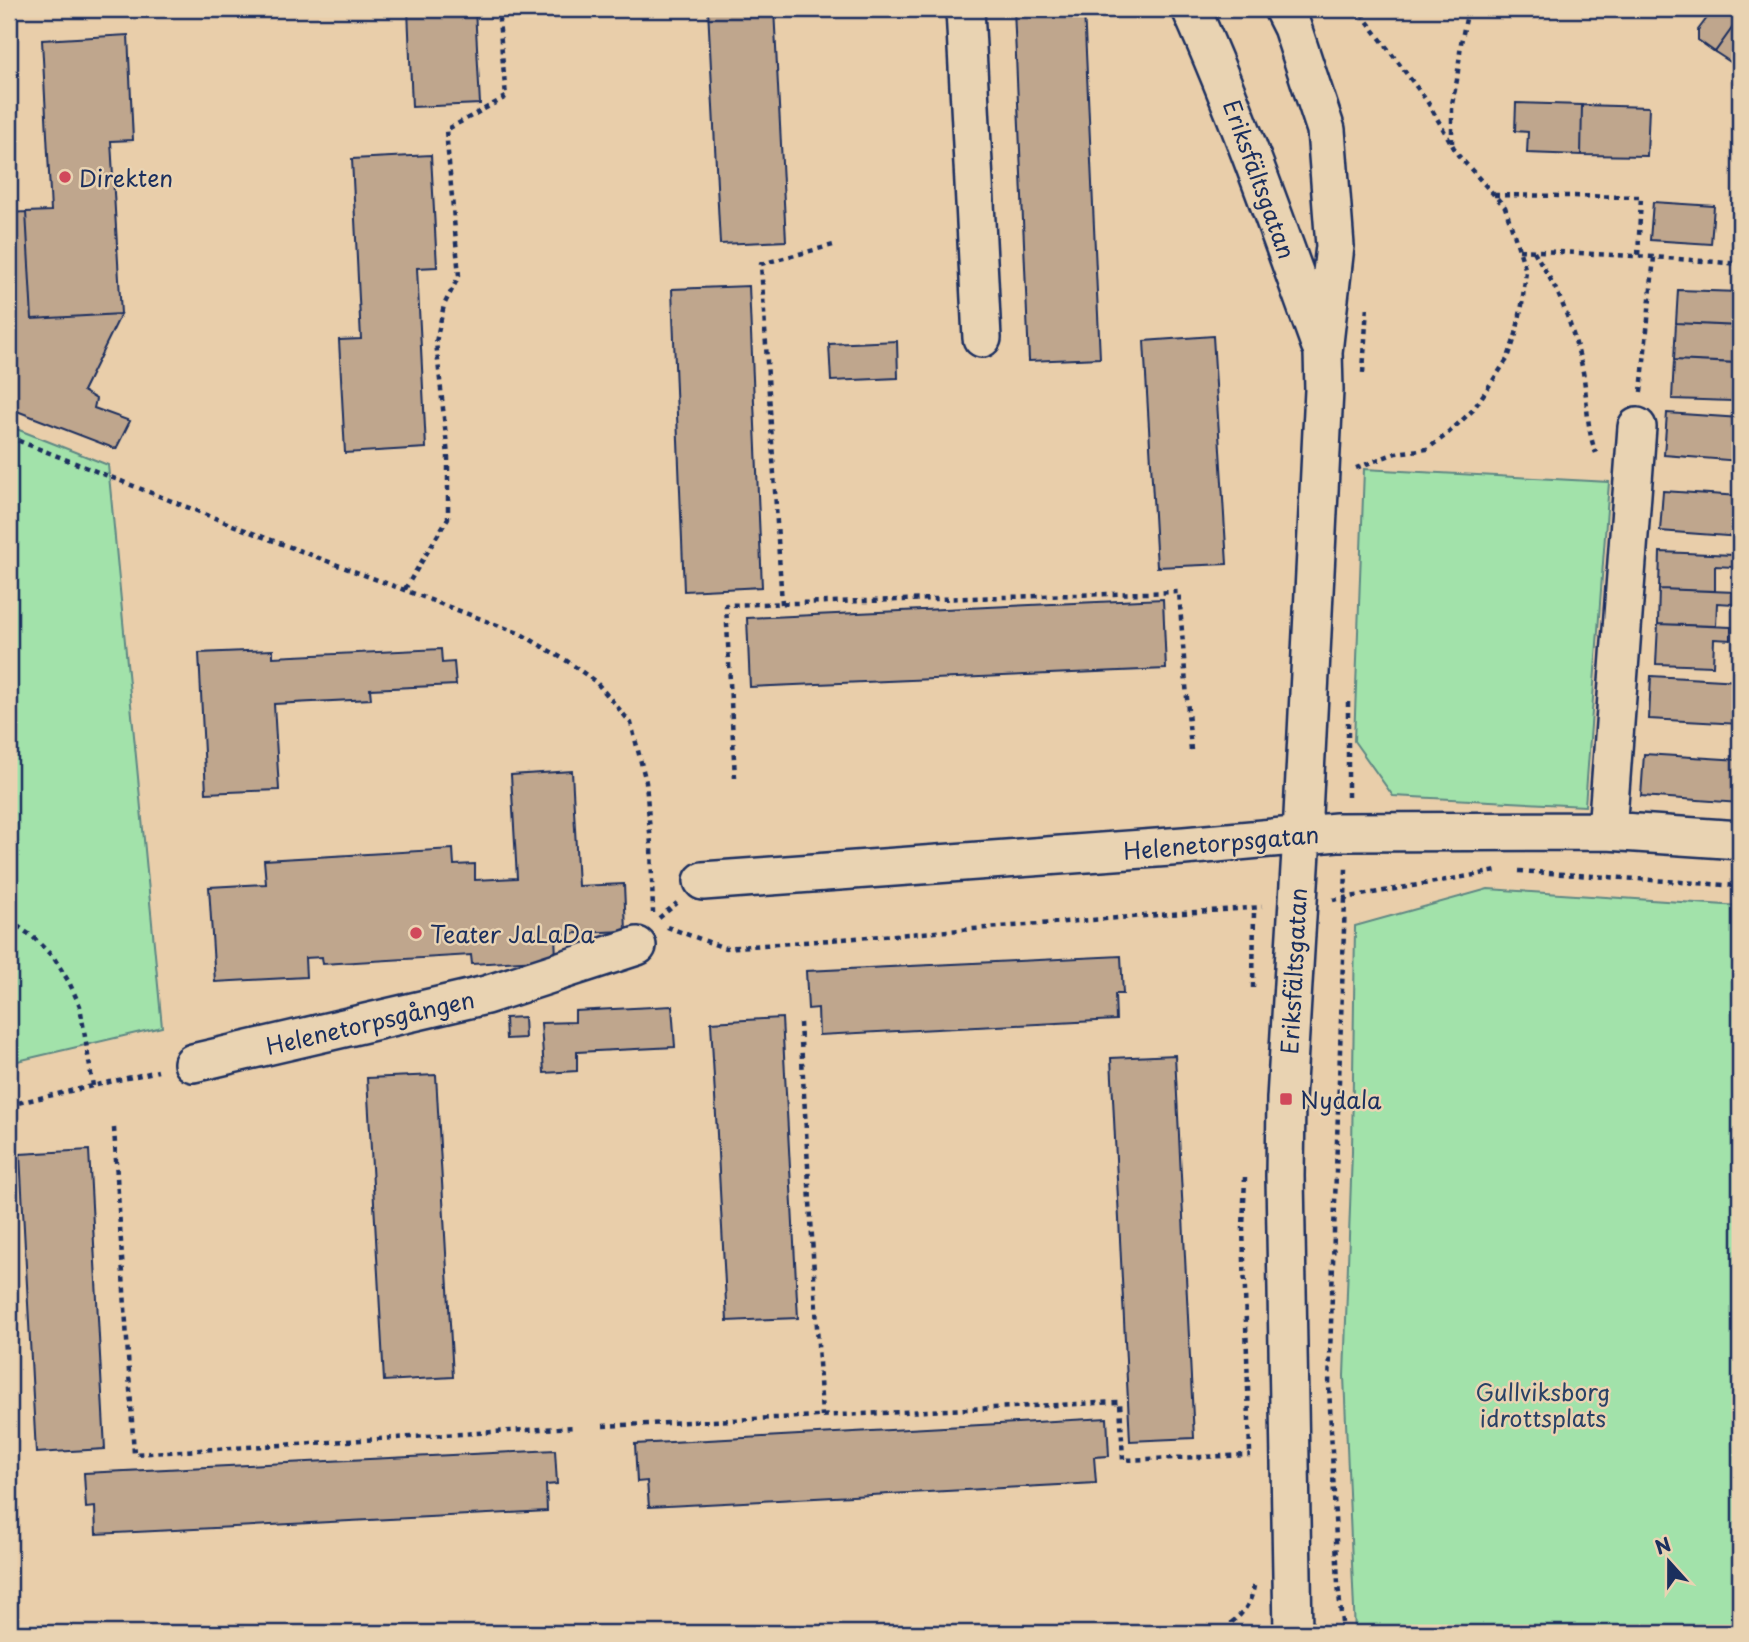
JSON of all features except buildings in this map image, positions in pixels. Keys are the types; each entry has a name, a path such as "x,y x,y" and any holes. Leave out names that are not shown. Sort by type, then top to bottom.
{"street":[{"path":"965,9 982,338"},
{"name":"Eriksfältsgatan","path":"1191,9 1223,80 1322,352"},
{"name":"Eriksfältsgatan","path":"1283,9 1292,27 1326,130 1335,246 1322,352 1324,390 1286,1099 1293,1633"},
{"path":"1607,831 1637,427"},
{"name":"Helenetorpsgatan","path":"703,881 1348,832 1607,831 1740,840"},
{"name":"Helenetorpsgången","path":"194,1063 486,995 645,934"}],"path":[{"path":"405,589 448,518 448,456 436,342 444,305 458,276 446,130 506,97 498,9"},
{"path":"1356,455 1355,468 1396,453 1427,449 1473,410 1508,358 1522,305 1526,271 1505,207 1458,155 1427,101 1358,9"},
{"path":"1452,145 1452,104 1468,9"},
{"path":"1493,195 1641,197 1638,256"},
{"path":"782,604 761,264 837,244"},
{"path":"1519,250 1740,264"},
{"path":"1534,251 1554,284 1571,328 1581,363 1591,440 1604,472 1616,488 1632,501"},
{"path":"1637,427 1654,257"},
{"path":"1362,386 1368,317 1367,292"},
{"path":"9,437 521,634 568,661 596,682 631,723 646,782 651,845 645,934"},
{"path":"735,778 726,605 1179,592 1191,751"},
{"path":"1343,1633 1338,1584 1329,1385 1348,832 1348,700"},
{"path":"645,934 725,948 1297,905 1502,870"},
{"path":"1515,871 1740,886"},
{"path":"645,934 703,881"},
{"path":"1253,997 1254,908"},
{"path":"9,920 33,937 54,958 69,982 80,1006 93,1086"},
{"path":"800,1023 822,1416"},
{"path":"9,1105 194,1063"},
{"path":"114,1128 134,1454 575,1427"},
{"path":"1246,1172 1243,1228 1251,1468"},
{"path":"603,1426 1120,1402 1123,1461 1250,1455"},
{"path":"1232,1633 1232,1622 1242,1614 1251,1600 1254,1581"}],"green space":[{"path":"9,426 108,465 162,1027 9,1063"},
{"path":"1364,469 1609,482 1585,806 1393,796 1354,741"},
{"name":"Gullviksborg idrottsplats","path":"1488,889 1740,906 1740,1633 1355,1633 1344,1376 1352,1152 1355,926"}],"place":[{"name":"Direkten","path":"65,177"},
{"name":"Teater JaLaDa","path":"416,933"},
{"name":"Nydala","path":"1286,1099"}]}
